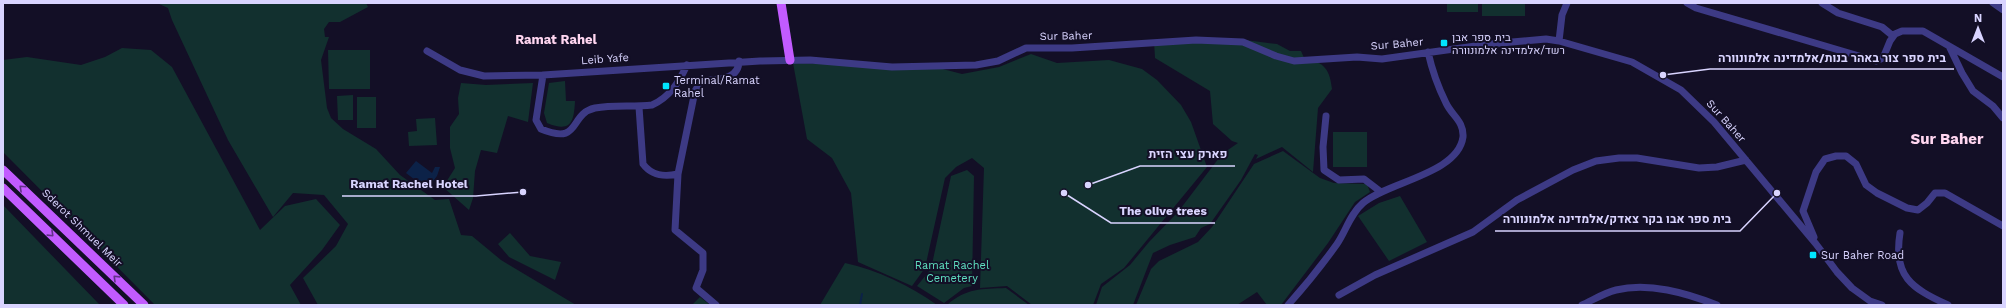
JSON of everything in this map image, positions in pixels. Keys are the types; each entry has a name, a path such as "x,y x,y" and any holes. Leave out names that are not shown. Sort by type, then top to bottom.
{"main road":[{"path":"780,3 790,60"},
{"name":"Sderot Shmuel Meir","path":"3,170 144,305"},
{"path":"3,188 124,305"}],"street":[{"path":"1559,41 1562,15 1567,3"},
{"path":"1687,3 1696,8 1770,31 1876,61 1883,58 1893,36 1902,30 1923,31 1933,35 1950,48 2003,77"},
{"path":"1822,3 1838,13 1882,27 1893,36"},
{"path":"1993,3 2003,10"},
{"name":"Sur Baher","path":"790,60 892,67 976,66 998,61 1026,48 1072,48 1196,40 1243,42 1276,56 1294,61 1357,58 1382,59 1497,43 1546,39 1559,41 1632,62 1681,90 1714,122 1816,244 1827,260 1852,288 1870,301 1882,305"},
{"path":"1950,48 1962,73 1973,91 1993,106 2003,118"},
{"name":"Leib Yafe","path":"427,51 460,70 473,75 484,76 790,60"},
{"path":"1288,305 1338,243 1351,218 1362,203 1381,192 1427,174 1459,151 1462,138 1462,128 1458,118 1446,104 1436,82 1428,52"},
{"path":"716,305 696,288 703,270 703,253 675,230 678,174 695,91 701,81 725,78 734,74 739,67 739,62"},
{"path":"543,74 536,120 541,129 561,135 569,132 586,111 597,108 639,107 652,105 669,94 682,77 687,65"},
{"path":"639,107 643,164 648,171 657,175 667,176 678,174"},
{"path":"1326,116 1323,147 1324,170 1339,180 1364,179 1381,192"},
{"path":"1816,244 1804,211 1816,172 1825,159 1836,156 1846,156 1856,164 1866,185 1877,193 1907,208 1918,210 1927,203 1935,193 1945,193 2003,226"},
{"path":"1339,295 1374,275 1472,232 1517,200 1573,170 1596,161 1619,158 1637,158 1700,168 1717,167 1746,160"},
{"path":"1900,232 1898,248 1899,264 1907,280 1917,289 1948,305"},
{"path":"1582,305 1616,290 1652,288 1674,291 1717,305"}],"green space":[{"path":"157,3 366,3 368,7 340,22 329,22 324,29 325,37 329,37 321,60 327,108 331,118 343,129 376,149 400,175 435,200 449,199 461,235 472,236 501,260 576,305 318,305 303,278 336,246 348,224 324,195 293,193 273,217 228,140 172,20 168,8"},
{"path":"1447,3 1478,3 1478,12 1447,12"},
{"path":"1482,3 1525,3 1525,16 1482,16"},
{"path":"1237,39 1277,44 1290,51 1301,51 1305,60 1317,62 1328,72 1332,89 1318,108 1313,172 1282,147 1256,159 1258,155 1255,154 1241,180 1210,224 1201,228 1195,237 1170,245 1153,253 1133,305 1096,305 1102,287 1130,265 1149,242 1178,212 1222,154 1238,143 1232,141 1213,124 1210,91 1155,58 1154,41"},
{"path":"122,48 151,50 172,67 260,230 285,206 316,199 340,225 322,250 290,285 301,305 155,305 3,152 3,60 27,57 81,65 105,57"},
{"path":"328,50 370,50 370,89 329,89"},
{"path":"1031,54 1057,63 1109,60 1142,69 1157,80 1181,105 1191,122 1207,167 1124,268 1101,284 1093,305 1032,305 1007,286 980,288 984,168 972,158 956,167 945,178 925,268 912,286 858,262 851,193 832,158 807,139 793,63 935,67 962,74 999,67"},
{"path":"565,81 566,101 575,101 574,115 570,124 561,127 547,123 544,113 549,83"},
{"path":"461,83 486,85 533,83 528,122 508,116 497,153 481,150 475,171 473,198 469,210 443,187 455,168 450,148 450,127 459,114 458,98"},
{"path":"353,95 353,120 338,120 337,96"},
{"path":"357,97 376,97 376,128 357,128"},
{"path":"435,118 437,145 409,146 408,132 417,131 416,119"},
{"path":"1333,132 1367,132 1367,167 1333,167"},
{"path":"1283,151 1320,178 1334,183 1367,184 1370,192 1355,202 1328,243 1281,305 1267,305 1257,292 1237,305 1136,305 1151,269 1159,261 1198,242 1212,227 1254,164"},
{"name":"Ramat Rachel Cemetery","path":"967,170 974,176 972,286 964,288 944,303 917,286 931,269 951,176"},
{"path":"1400,196 1427,242 1389,261 1358,216 1379,203"},
{"path":"3,205 98,303 100,305 3,305"},
{"path":"510,233 530,256 561,262 555,280 509,257 498,244"},
{"path":"845,263 881,274 916,291 937,305 820,305"},
{"path":"1006,288 1029,305 947,305 954,299 968,292 982,289"},
{"path":"700,297 710,305 692,305"}],"water":[{"path":"416,161 432,173 435,167 440,167 437,176 427,189 406,173"}],"waterway":[{"path":"860,305 862,294"}],"place":[{"name":"בית ספר אבן רשד/אלמדינה אלמונוורה","path":"1444,43"},
{"name":"בית ספר צור באהר בנות/אלמדינה אלמונוורה","path":"1663,75"},
{"name":"Terminal/Ramat Rahel","path":"666,86"},
{"name":"פארק עצי הזית","path":"1088,185"},
{"name":"Ramat Rachel Hotel","path":"523,192"},
{"name":"The olive trees","path":"1064,193"},
{"name":"בית ספר אבו בקר צאדק/אלמדינה אלמונוורה","path":"1777,193"},
{"name":"Sur Baher Road","path":"1813,255"}],"district":[{"name":"Ramat Rahel","path":"556,39"},
{"name":"Sur Baher","path":"1947,139"}]}
